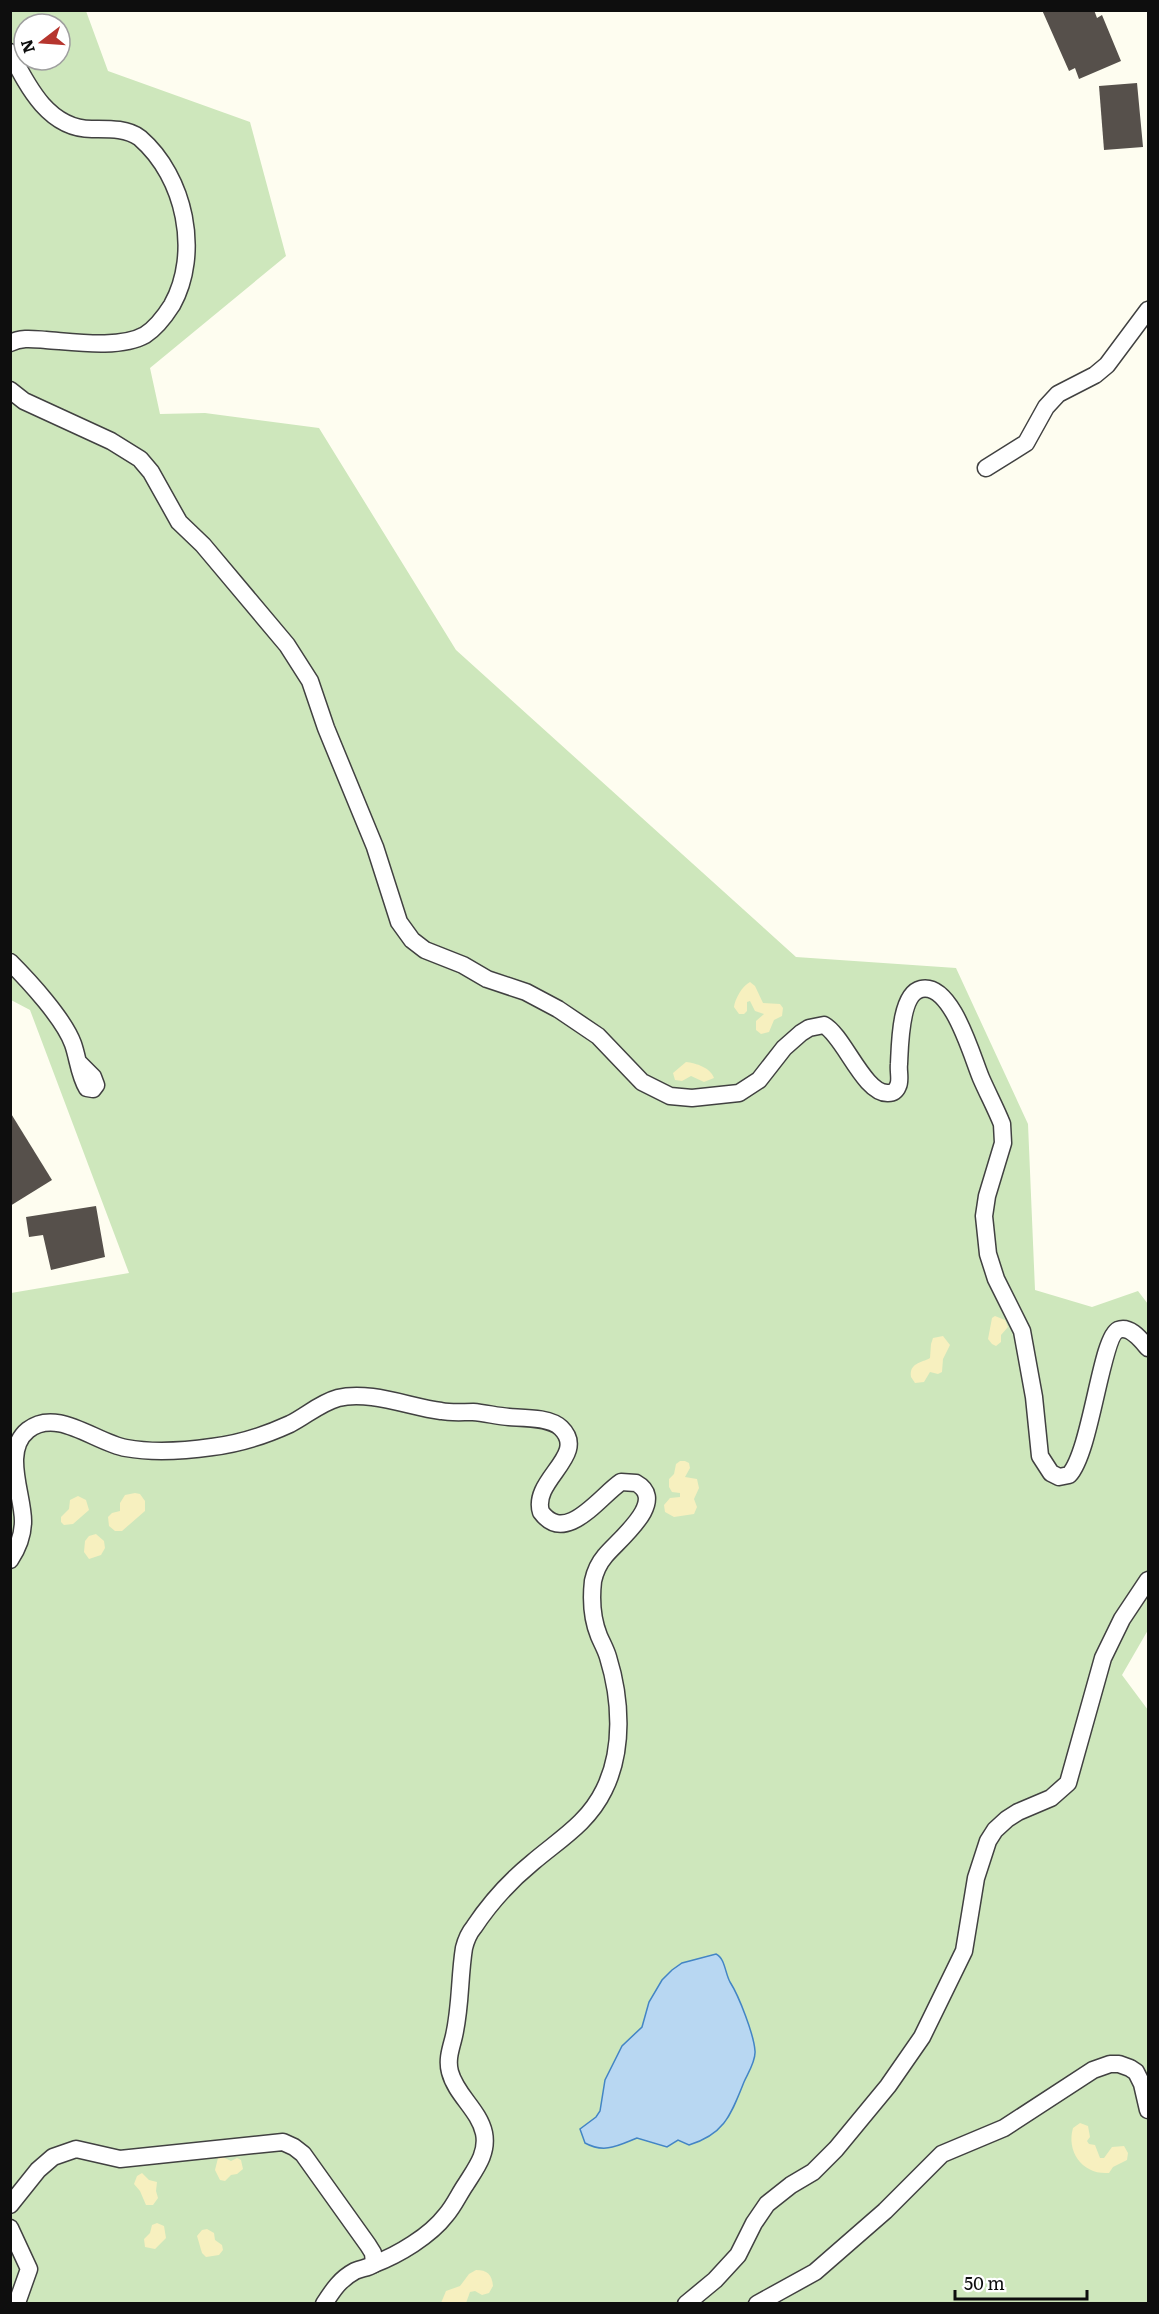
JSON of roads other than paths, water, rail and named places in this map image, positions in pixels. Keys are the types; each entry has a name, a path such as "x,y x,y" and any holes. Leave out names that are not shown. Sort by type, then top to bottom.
{"lane":[{"path":"10,52 31,91 50,112 69,124 88,129 129,132 155,154 164,165 175,189 186,230 187,258 183,281 170,307 151,330 141,337 116,343 26,339 10,344"},
{"path":"986,468 1026,443 1046,407 1058,394 1095,375 1107,365 1149,310"},
{"path":"10,390 24,401 111,441 140,459 151,472 178,522 203,545 287,645 310,681 326,728 375,847 399,922 412,940 425,950 463,965 487,980 526,992 558,1009 598,1036 642,1082 660,1093 678,1097 739,1093 759,1080 784,1048 801,1033 808,1028 824,1025 830,1028 851,1059 878,1091 885,1094 892,1093 898,1088 900,1081 899,1065 907,1002 917,990 923,988 935,990 947,1001 957,1018 1002,1124 1004,1143 985,1207 984,1235 993,1272 1022,1331 1034,1397 1040,1456 1051,1473 1059,1477 1069,1475 1080,1456 1110,1338 1119,1330 1124,1329 1134,1333 1149,1348"},
{"path":"10,962 65,1029 78,1062"},
{"path":"10,1560 19,1544 23,1523 16,1450 25,1433 37,1424 43,1423 60,1424 101,1441 128,1449 201,1448 223,1446 272,1431 337,1399 363,1397 443,1412 519,1417 557,1425 564,1432 569,1447 563,1460 542,1490 539,1499 541,1512 553,1523 565,1524 577,1519 621,1482 636,1483 648,1498 645,1510 604,1557 594,1579 592,1596 594,1618 610,1664 618,1709 617,1736 610,1776 599,1800 583,1822 510,1883 480,1917 468,1935 459,2013 449,2056 449,2070 453,2083 477,2117 483,2130 482,2159 437,2226 397,2254 343,2278 337,2283 324,2304"},
{"path":"686,2304 715,2280 738,2255 754,2223 767,2204 791,2185 813,2172 836,2149 888,2086 922,2037 964,1952 979,1868 988,1840 1007,1819 1051,1798 1068,1783 1103,1658 1122,1619 1149,1580"},
{"path":"757,2304 815,2272 885,2211 942,2154 1004,2128 1093,2070 1110,2064 1130,2068 1139,2078 1149,2110"},
{"path":"10,2205 38,2170 53,2157 76,2149 120,2159 283,2142 303,2154 368,2245 374,2258 374,2264"},
{"path":"10,2228 29,2269 18,2300 12,2304"}],"water":[{"path":"716,1954 723,1962 742,2006 755,2051 751,2067 725,2121 711,2135 689,2145 678,2140 667,2147 637,2138 618,2146 605,2148 585,2143 580,2129 600,2111 605,2080 622,2046 642,2027 649,2002 662,1980 682,1963"}]}
